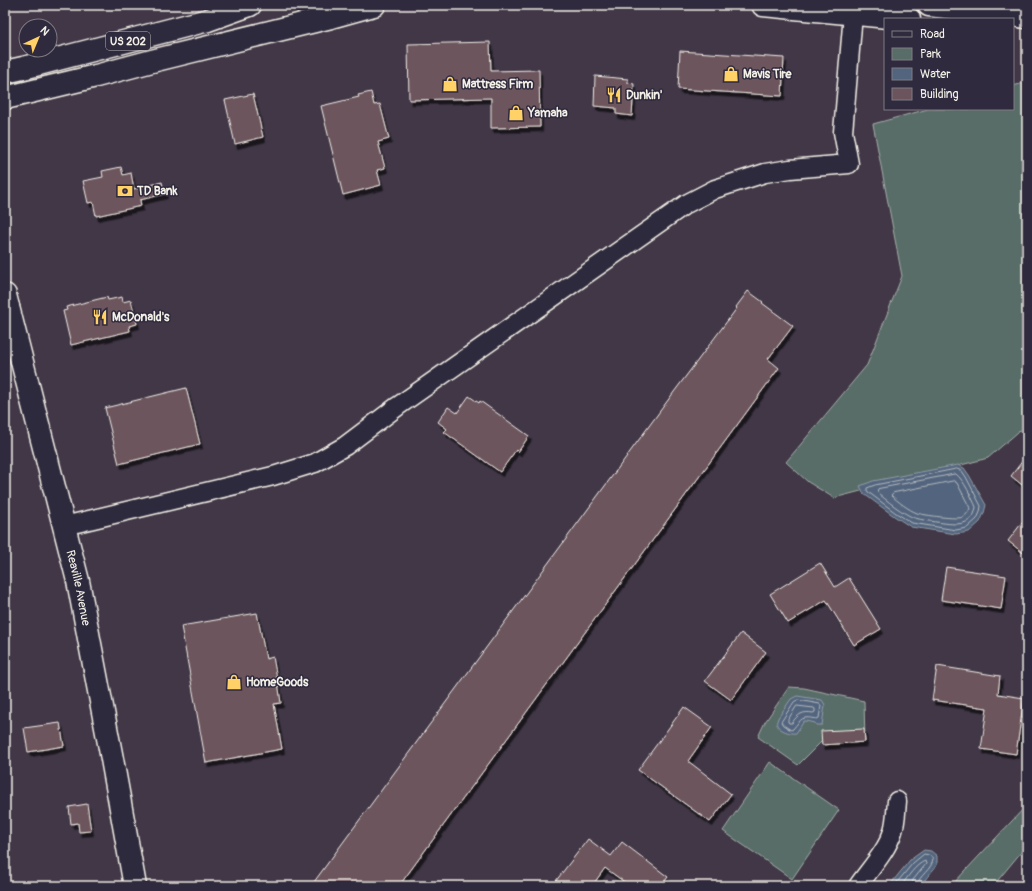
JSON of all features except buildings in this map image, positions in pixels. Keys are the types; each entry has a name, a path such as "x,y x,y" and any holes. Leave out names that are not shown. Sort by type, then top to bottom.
{"main road":[{"name":"US 202","path":"5,72 202,21 250,5"},
{"path":"242,39 326,5"},
{"name":"US 202","path":"5,98 374,5"},
{"path":"763,5 897,18"},
{"path":"929,5 1027,17"},
{"path":"1014,29 1027,31"},
{"name":"Reaville Avenue","path":"6,303 78,581 135,886"}],"street":[{"path":"64,526 273,476 315,463 345,446 398,406 686,204 714,189 765,173 790,169 849,164 843,132 853,14"},
{"path":"858,886 890,840 895,820 897,800"}],"green space":[{"path":"1027,82 1027,429 1018,432 988,458 834,498 808,482 786,462 867,365 902,276 873,124 924,110 1014,110 1014,86"},
{"path":"789,687 804,688 864,701 865,742 822,745 821,742 798,765 758,737 765,722"},
{"path":"770,762 839,810 792,879 723,831"},
{"path":"1027,805 1027,845 993,886 951,886"}],"water":[{"path":"958,465 964,468 969,475 986,505 980,522 969,532 956,534 911,527 864,494 860,486 873,481"},
{"path":"797,696 822,700 825,705 822,725 816,725 815,723 804,721 796,733 786,732 778,727 778,718 791,699"},
{"path":"924,850 931,851 937,856 937,865 920,886 889,886 910,860"}],"place":[{"name":"Mavis Tire","path":"731,74"},
{"name":"Mattress Firm","path":"450,84"},
{"name":"Dunkin'","path":"614,95"},
{"name":"Yamaha","path":"516,113"},
{"name":"TD Bank","path":"125,191"},
{"name":"McDonald's","path":"100,317"},
{"name":"HomeGoods","path":"234,682"}]}
